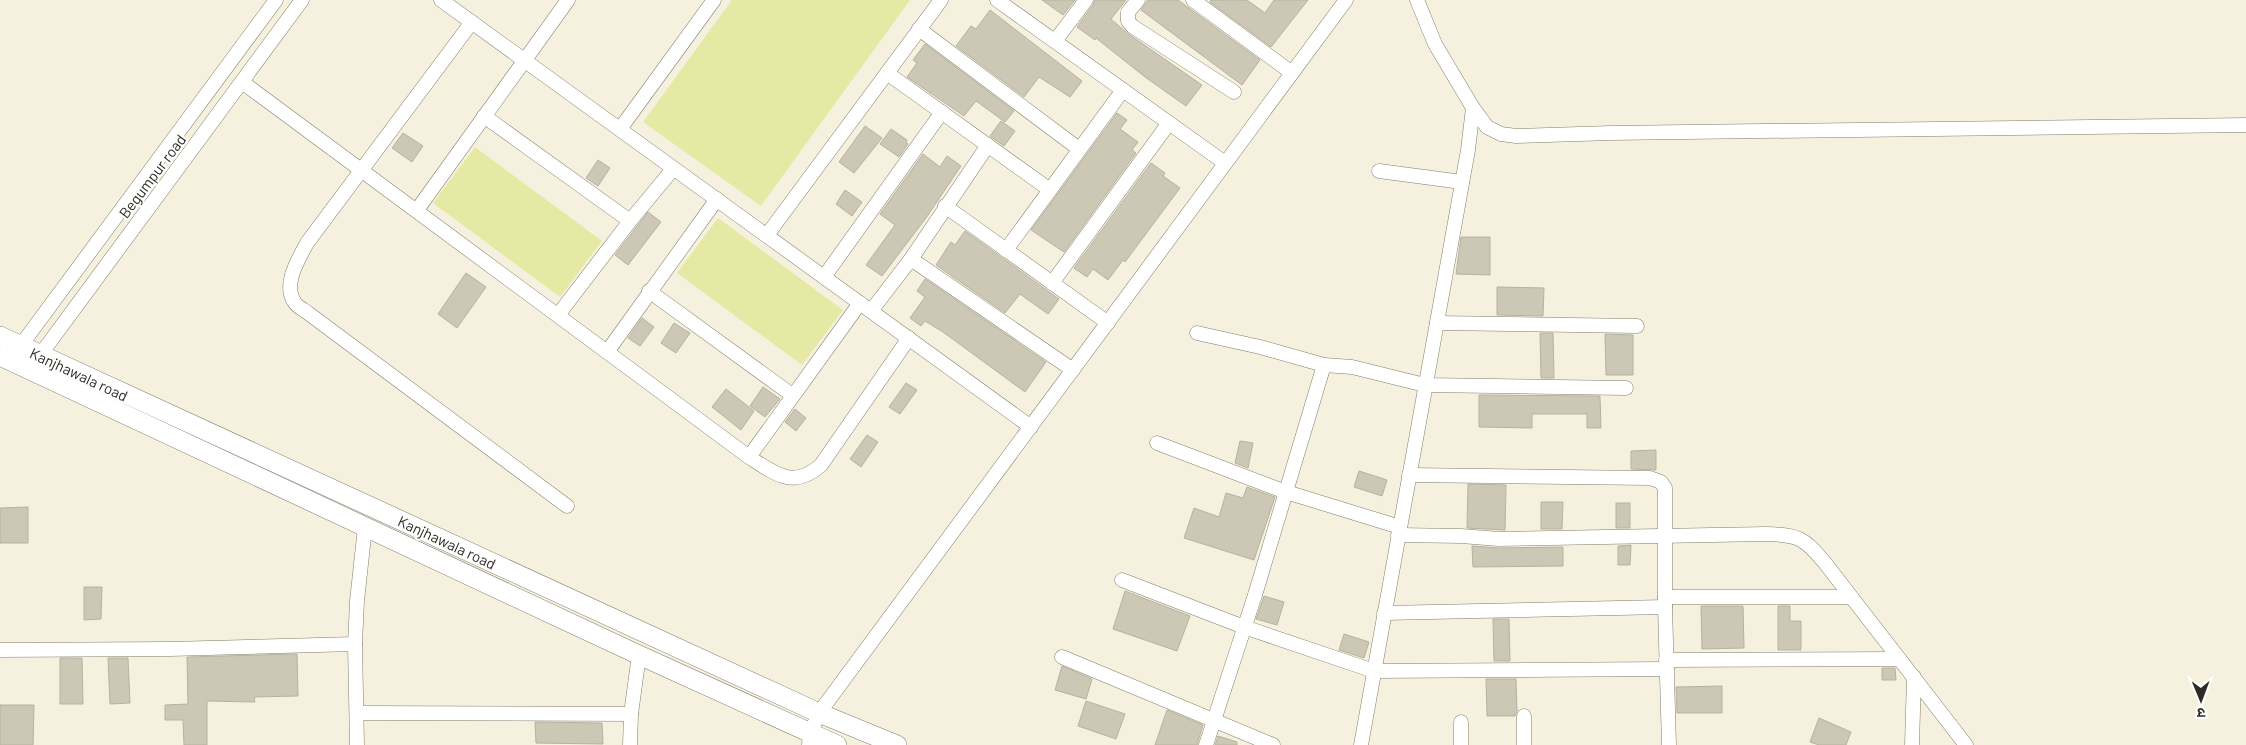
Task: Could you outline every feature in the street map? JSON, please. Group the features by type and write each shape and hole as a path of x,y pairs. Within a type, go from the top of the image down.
{"main road":[{"name":"Kanjhawala road","path":"0,336 10,355 34,363 896,745"},
{"name":"Kanjhawala road","path":"34,363 365,527 640,655 809,740 837,745"}],"street":[{"name":"Begumpur road","path":"10,355 276,0"},
{"name":"Begumpur road","path":"34,363 302,0"},
{"path":"441,0 1031,427"},
{"path":"417,210 568,0"},
{"path":"620,129 714,0"},
{"path":"766,235 941,0"},
{"path":"997,0 1225,163"},
{"path":"1014,12 1022,0"},
{"path":"1055,42 1086,0"},
{"path":"1138,0 1128,16 1128,21 1132,26 1234,92"},
{"path":"809,740 819,712 1346,0"},
{"path":"1417,0 1436,44 1473,108 1487,127 1500,134 1516,136 2246,125"},
{"path":"1197,1 1292,73"},
{"path":"472,22 307,243 294,268 291,289 295,303 567,506"},
{"path":"920,30 1079,149"},
{"path":"887,72 1050,190"},
{"path":"242,82 749,457 778,475 802,477 812,473 821,466 909,338"},
{"path":"1006,250 1123,90"},
{"path":"1361,745 1462,182 1473,108"},
{"path":"824,277 942,112"},
{"path":"484,116 630,221"},
{"path":"1052,283 1169,123"},
{"path":"749,457 792,395 866,307 911,259 988,145"},
{"path":"558,315 630,221 673,169"},
{"path":"1379,171 1462,182"},
{"path":"608,352 717,199"},
{"path":"945,206 1108,323"},
{"path":"911,259 1073,370"},
{"path":"649,292 792,395"},
{"path":"1437,323 1637,326"},
{"path":"1197,333 1260,347 1324,365 1352,367 1425,385 1626,388"},
{"path":"1206,745 1324,365"},
{"path":"1157,443 1286,492 1399,531 1499,539 1766,534 1799,538 1811,546 1966,745"},
{"path":"1409,475 1650,478 1661,482 1665,488 1665,602 1669,745"},
{"path":"357,745 355,644 357,601 365,527"},
{"path":"1122,580 1244,627 1374,671 1899,659"},
{"path":"1384,613 1851,597"},
{"path":"0,650 170,649 355,644"},
{"path":"630,745 630,714 640,655"},
{"path":"1062,657 1273,745"},
{"path":"1912,745 1914,677"},
{"path":"357,713 630,714"},
{"path":"1524,716 1524,745"},
{"path":"1461,722 1461,745"}],"green space":[{"path":"732,0 910,0 761,206 643,122"},
{"path":"475,147 602,241 560,297 433,203"},
{"path":"718,218 843,310 802,365 677,273"}],"building":[{"path":"1042,0 1075,0 1063,15"},
{"path":"1095,0 1126,0 1111,19 1127,33 1202,85 1186,106 1145,77 1096,38 1095,40 1077,27"},
{"path":"1148,0 1178,0 1260,60 1242,85 1141,10"},
{"path":"1211,0 1247,0 1265,13 1274,0 1308,0 1271,47 1210,2"},
{"path":"990,10 1082,81 1070,97 1039,77 1024,97 956,46 971,26 976,29"},
{"path":"925,44 1014,111 1005,122 976,101 964,116 907,77 917,63 913,60"},
{"path":"1117,113 1127,120 1120,129 1138,142 1132,150 1136,153 1064,252 1031,230"},
{"path":"1001,121 1015,131 1004,146 990,136"},
{"path":"865,126 882,138 854,173 839,162"},
{"path":"891,129 907,140 908,144 899,157 880,144"},
{"path":"403,133 423,146 412,162 392,148"},
{"path":"923,154 940,167 947,156 961,166 926,218 882,276 866,265 895,225 880,214"},
{"path":"598,160 610,168 598,186 586,178"},
{"path":"1151,163 1165,173 1163,176 1180,188 1125,262 1123,260 1108,280 1093,269 1087,277 1074,268"},
{"path":"845,190 862,202 852,216 836,204"},
{"path":"648,212 661,222 628,265 615,255"},
{"path":"965,231 1059,299 1048,314 1020,294 1005,313 936,265 951,242 955,245"},
{"path":"1461,237 1490,237 1490,275 1456,274"},
{"path":"466,273 486,287 457,328 438,314"},
{"path":"925,279 1046,362 1025,392 943,332 925,321 921,326 910,318 925,297 917,291"},
{"path":"1497,287 1544,288 1543,316 1497,315"},
{"path":"642,318 654,327 640,346 628,338"},
{"path":"674,323 690,333 676,353 661,343"},
{"path":"1540,333 1553,333 1554,378 1541,378"},
{"path":"1605,334 1633,335 1633,375 1606,375"},
{"path":"906,383 917,390 900,414 889,407"},
{"path":"763,387 780,399 765,417 750,406"},
{"path":"726,389 754,411 741,430 712,407"},
{"path":"1479,395 1600,396 1601,428 1587,428 1587,414 1532,414 1532,428 1479,427"},
{"path":"795,409 806,418 796,431 785,422"},
{"path":"867,435 878,442 861,467 850,459"},
{"path":"1240,441 1253,443 1248,468 1235,463"},
{"path":"1656,450 1656,470 1631,469 1631,451"},
{"path":"1359,471 1387,480 1382,496 1354,487"},
{"path":"1468,484 1506,485 1505,530 1467,528"},
{"path":"1247,487 1275,497 1254,560 1184,538 1194,508 1219,517 1226,493 1243,498"},
{"path":"1541,502 1563,502 1562,529 1541,529"},
{"path":"1616,503 1630,503 1630,528 1616,528"},
{"path":"28,507 28,543 0,543 0,508"},
{"path":"1631,545 1630,565 1618,565 1618,546"},
{"path":"1472,546 1499,548 1563,547 1563,566 1473,567"},
{"path":"84,587 102,587 101,619 84,620"},
{"path":"1125,591 1190,616 1177,651 1113,629"},
{"path":"1264,596 1284,602 1277,625 1256,619"},
{"path":"1701,606 1743,606 1744,648 1702,649"},
{"path":"1778,606 1790,606 1790,621 1801,621 1801,650 1778,650"},
{"path":"1493,619 1509,619 1510,661 1494,661"},
{"path":"1344,634 1369,642 1364,658 1339,650"},
{"path":"297,654 298,696 254,697 255,702 207,701 207,745 184,745 183,720 165,720 165,705 188,704 187,657"},
{"path":"60,658 82,658 83,704 60,704"},
{"path":"108,658 128,658 130,703 110,704"},
{"path":"1062,666 1092,679 1086,699 1055,690"},
{"path":"1882,668 1895,668 1896,680 1882,680"},
{"path":"1486,679 1516,679 1517,711 1515,716 1487,716"},
{"path":"1722,686 1722,713 1677,713 1676,687"},
{"path":"1086,701 1125,714 1116,739 1078,726"},
{"path":"0,705 34,705 33,745 0,745"},
{"path":"1167,710 1203,725 1197,745 1155,745"},
{"path":"1819,718 1851,732 1846,745 1819,745 1810,742"},
{"path":"535,722 602,723 603,744 536,743"},
{"path":"1218,736 1237,742 1237,745 1215,745"}]}
